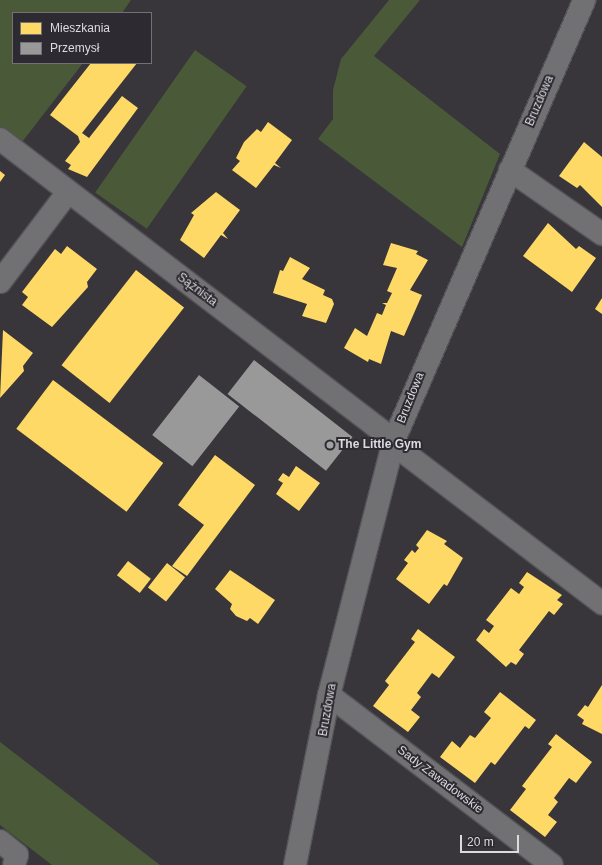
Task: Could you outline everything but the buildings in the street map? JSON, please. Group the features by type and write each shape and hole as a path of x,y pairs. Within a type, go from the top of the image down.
{"street":[{"name":"Bruzdowa","path":"295,865 322,743 329,695 394,442 584,0"},
{"name":"Sążnista","path":"0,138 602,603"},
{"path":"510,170 602,234"},
{"path":"0,282 68,192"},
{"name":"Sady Zawadowskie","path":"329,695 552,865"},
{"path":"0,841 17,855 14,865"}],"green space":[{"path":"0,0 131,0 123,12 12,12 12,64 82,64 19,146 0,131"},
{"path":"389,0 420,0 374,56 500,154 462,247 318,139 333,119 333,90 341,59"},
{"path":"195,50 247,86 147,229 95,193"},
{"path":"0,742 160,865 52,865 0,825"}],"place":[{"name":"The Little Gym","path":"330,445"}]}
